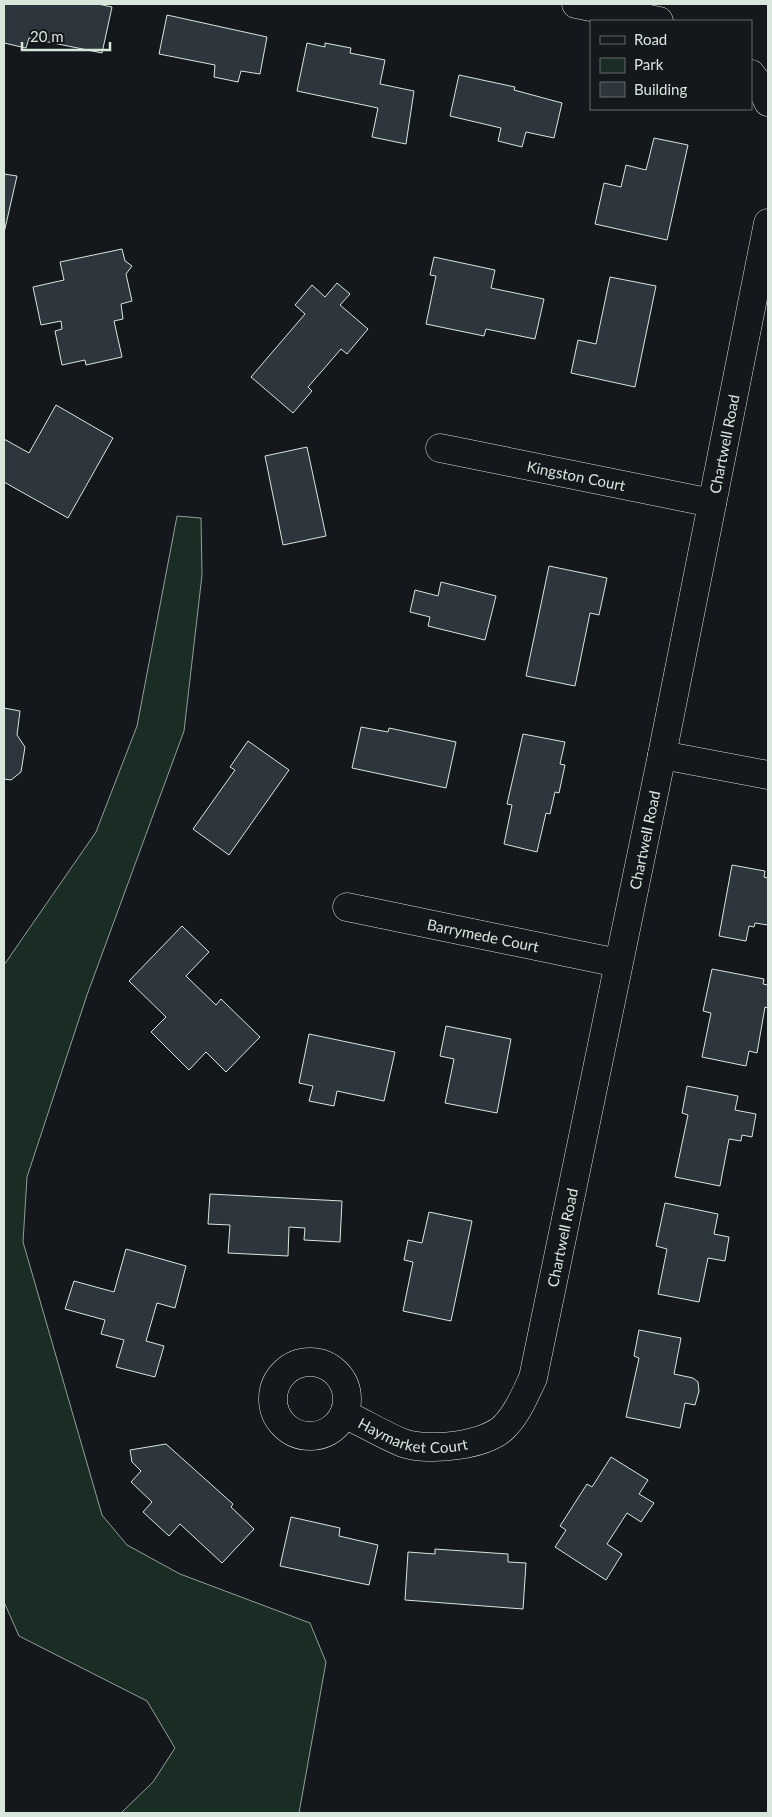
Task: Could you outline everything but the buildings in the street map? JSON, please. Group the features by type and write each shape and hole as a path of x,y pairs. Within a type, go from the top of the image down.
{"street":[{"path":"576,4 654,20"},
{"path":"752,75 761,87 768,102"},
{"name":"Chartwell Road","path":"483,1438 505,1427 522,1402 533,1378 662,755 768,223"},
{"name":"Kingston Court","path":"440,448 712,503"},
{"path":"662,755 768,775"},
{"name":"Barrymede Court","path":"347,907 618,963"},
{"name":"Haymarket Court","path":"344,1414 405,1444 431,1448 457,1446 483,1438"}],"green space":[{"path":"177,516 201,518 202,575 184,731 87,995 27,1177 23,1242 102,1515 127,1545 180,1574 310,1623 326,1662 299,1813 121,1813 153,1782 175,1748 147,1701 19,1636 4,1602 4,965 96,832 137,726"}]}
